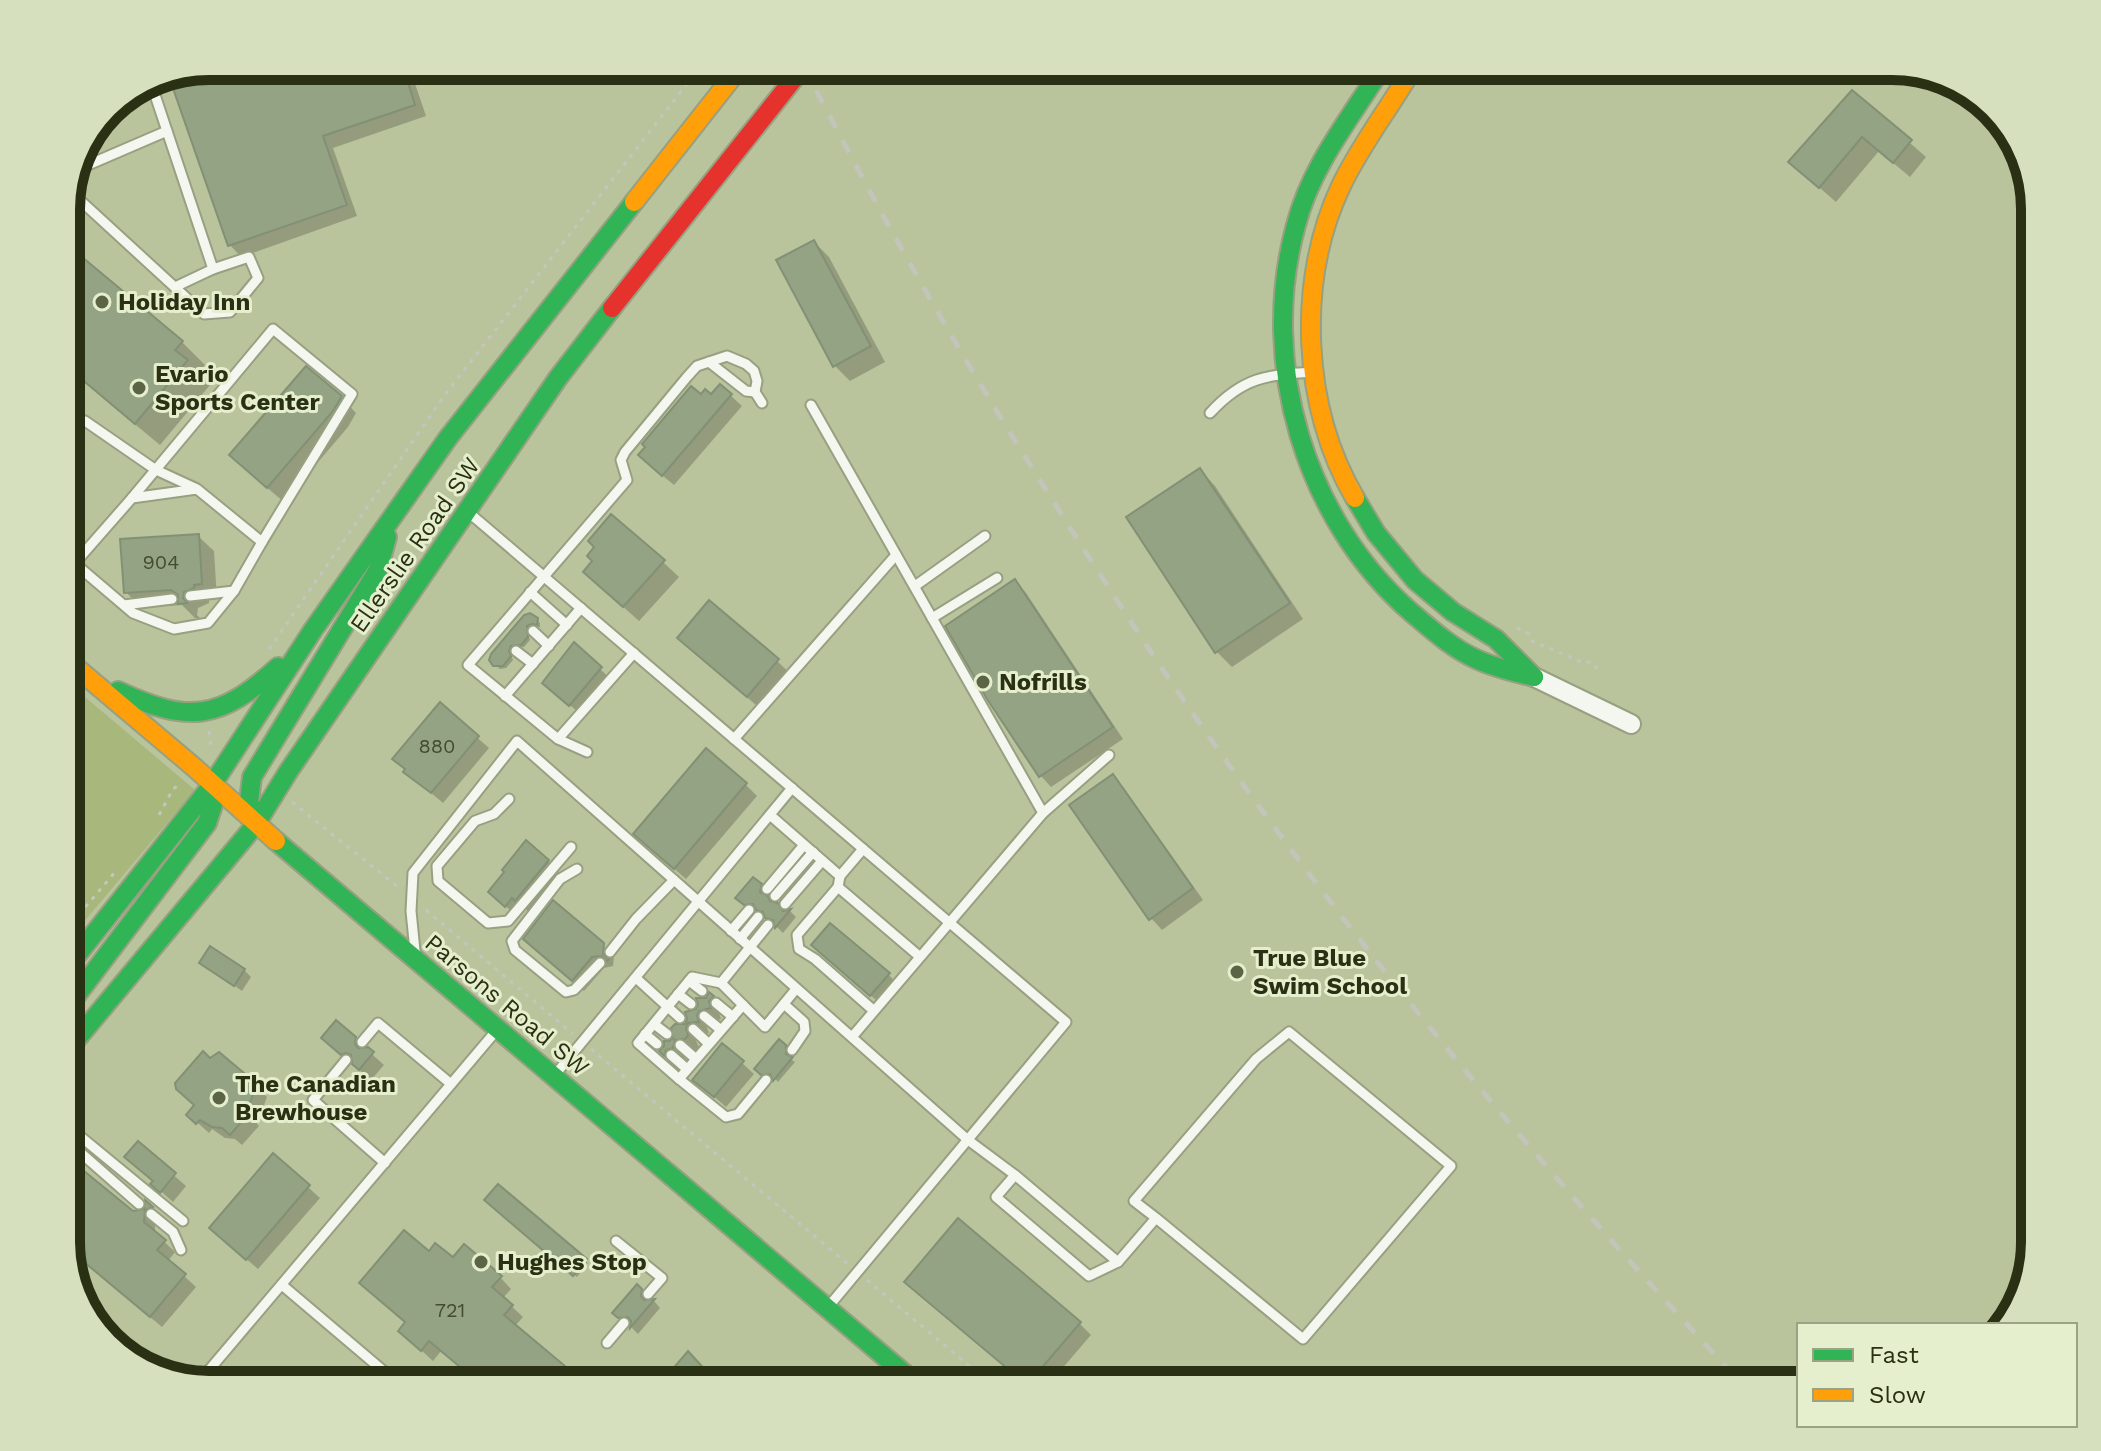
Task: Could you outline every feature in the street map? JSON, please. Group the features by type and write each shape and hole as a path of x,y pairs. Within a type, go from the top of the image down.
{"main road":[{"name":"Ellerslie Road SW","path":"80,951 212,785 313,630 448,438 730,80"},
{"name":"Ellerslie Road SW","path":"80,1035 256,824 288,772 558,378 793,80"},
{"path":"1374,80 1332,144 1302,204 1286,281 1285,374 1299,443 1330,513 1363,564 1403,607 1451,644 1488,665 1534,677"},
{"path":"1405,80 1353,162 1327,224 1319,253 1310,315 1313,372 1325,427 1344,481 1388,550 1422,588 1499,641 1534,677"},
{"path":"256,824 249,801 252,777 378,570 391,519"},
{"path":"80,668 142,703 164,711 185,714 207,712 246,695 265,680 313,630"},
{"name":"Parsons Road SW","path":"80,671 901,1371"},
{"path":"80,991 207,823 213,805 212,785"}],"street":[{"path":"1534,677 1631,724"}],"lane":[{"path":"154,93 213,269"},
{"path":"88,165 167,131"},
{"path":"80,200 204,314 230,312 258,278 249,257 213,269 175,287"},
{"path":"80,550 132,498 273,329 352,394 234,591 208,623 174,629 133,613 80,568"},
{"path":"587,752 558,739 468,665 499,636 530,592 627,480 621,460 625,452 697,366 727,356 746,364 754,371 757,381 755,392 762,403"},
{"path":"709,362 746,391 755,392"},
{"path":"1210,413 1238,386 1285,374 1313,372"},
{"path":"811,405 1043,813"},
{"path":"80,419 156,470 197,489 262,542"},
{"path":"132,498 197,489"},
{"path":"467,511 1066,1022 827,1308"},
{"path":"915,586 985,536"},
{"path":"734,739 896,555"},
{"path":"932,618 997,578"},
{"path":"190,596 234,591"},
{"path":"530,592 567,625"},
{"path":"124,605 172,599"},
{"path":"505,696 581,608"},
{"path":"533,631 549,646"},
{"path":"516,651 533,664"},
{"path":"558,739 634,653"},
{"path":"416,958 411,911 413,873 517,741 968,1140 1015,1175 1118,1262"},
{"path":"852,1037 1043,813 1109,755"},
{"path":"554,1076 792,788"},
{"path":"509,799 494,814 475,821 437,866 438,881 488,923 508,921 571,847"},
{"path":"770,815 840,876"},
{"path":"771,892 808,848"},
{"path":"863,849 840,876 838,887 797,935 796,943 799,949 815,959 873,1010"},
{"path":"785,904 822,861"},
{"path":"577,869 560,879 512,941 515,950 566,992 574,990 600,963"},
{"path":"610,952 636,919 674,880"},
{"path":"838,887 919,956"},
{"path":"736,935 754,913"},
{"path":"721,983 768,925"},
{"path":"766,1080 738,1114 726,1117 638,1043 692,977 721,983 765,1027 796,989"},
{"path":"636,978 680,1018"},
{"path":"689,981 702,991"},
{"path":"678,994 691,1004"},
{"path":"716,1003 733,1017"},
{"path":"784,1004 804,1022 805,1031 792,1050"},
{"path":"679,1079 743,1005"},
{"path":"704,1016 721,1030"},
{"path":"362,1042 378,1023 451,1084"},
{"path":"654,1024 667,1034"},
{"path":"208,1371 498,1028"},
{"path":"693,1029 709,1044"},
{"path":"1289,1032 1451,1166 1303,1339 1156,1218 1134,1201 1256,1059 1289,1032"},
{"path":"645,1034 657,1044"},
{"path":"680,1045 696,1059"},
{"path":"671,1055 687,1069"},
{"path":"346,1060 313,1100 385,1163"},
{"path":"81,1137 183,1221"},
{"path":"80,1152 139,1204"},
{"path":"1015,1175 996,1197 1089,1276 1118,1262 1156,1218"},
{"path":"151,1214 173,1232 181,1250"},
{"path":"616,1241 662,1278 648,1294"},
{"path":"282,1285 383,1371"},
{"path":"607,1343 624,1323"}],"path":[{"path":"263,656 444,396 691,80"},
{"path":"1517,628 1529,634 1532,641 1584,663 1590,662 1598,669"},
{"path":"209,730 212,752"},
{"path":"157,819 173,789 179,785"},
{"path":"297,805 403,891"},
{"path":"80,913 123,862"},
{"path":"424,909 570,1031"},
{"path":"600,1056 839,1257"},
{"path":"878,1289 975,1371"}],"green space":[{"path":"80,693 195,790 80,926"}],"building":[{"path":"209,80 407,80 415,105 323,136 347,205 228,246 172,86"},
{"path":"1852,90 1912,140 1893,163 1862,137 1819,188 1788,162"},
{"path":"814,240 871,346 833,367 776,260"},
{"name":"Holiday Inn","path":"80,255 183,341 175,350 188,360 135,424 80,378"},
{"path":"306,366 342,396 333,411 267,488 229,455"},
{"path":"720,384 732,394 662,476 638,455 645,447 642,444 691,386 701,394 705,389 711,394"},
{"path":"1200,468 1290,603 1215,653 1126,517"},
{"path":"611,514 665,560 623,607 583,572 592,561 587,556 594,547 588,541"},
{"path":"199,534 202,584 184,592 183,598 187,603 178,604 178,595 171,590 124,593 120,539"},
{"path":"1015,579 1113,727 1039,777 987,699 945,626"},
{"path":"709,600 779,659 747,697 677,638"},
{"path":"530,613 538,618 537,625 527,626 528,637 521,645 511,646 511,656 503,666 493,666 489,660 491,654 524,615"},
{"path":"574,642 602,667 569,706 542,683"},
{"path":"440,702 479,736 431,793 403,772 405,769 392,759"},
{"path":"706,748 747,783 674,869 633,834"},
{"path":"1113,774 1193,888 1149,920 1069,805"},
{"path":"526,840 549,860 515,901 512,898 505,907 488,892"},
{"path":"753,877 762,884 760,892 770,901 778,903 783,911 791,909 775,928 773,920 765,918 753,904 744,905 735,898"},
{"path":"553,900 604,943 603,954 609,959 592,957 572,981 523,939"},
{"path":"830,923 890,973 870,996 811,945"},
{"path":"210,946 245,969 234,986 199,963"},
{"path":"709,992 714,996 709,1001 711,1008 699,1011 699,1022 688,1023 688,1035 685,1039 675,1040 673,1048 666,1050 664,1056 659,1051 664,1041 673,1038 671,1028 675,1024 685,1024 685,1012 696,1009 696,998 706,998"},
{"path":"336,1020 356,1037 358,1048 368,1047 374,1052 359,1070 352,1064 351,1055 341,1055 321,1038"},
{"path":"779,1039 786,1045 786,1054 793,1057 773,1081 770,1074 761,1075 754,1069"},
{"path":"722,1043 744,1061 714,1097 692,1080"},
{"name":"The Canadian Brewhouse","path":"203,1051 210,1058 219,1052 257,1084 247,1111 249,1113 230,1135 222,1128 212,1127 200,1120 196,1124 186,1115 194,1105 176,1089 175,1083"},
{"path":"138,1141 176,1173 160,1193 150,1184 153,1181 124,1157"},
{"path":"273,1153 310,1185 246,1260 209,1228"},
{"path":"84,1171 133,1211 144,1209 145,1200 153,1207 145,1210 144,1222 166,1240 157,1250 186,1274 150,1317 81,1260 80,1176"},
{"path":"498,1184 587,1259 573,1276 484,1200"},
{"path":"958,1218 1081,1322 1039,1371 1010,1371 904,1282"},
{"path":"404,1230 429,1251 435,1243 453,1257 464,1244 502,1276 492,1287 513,1305 504,1315 565,1366 561,1371 456,1371 460,1367 429,1341 421,1351 398,1331 405,1322 359,1283"},
{"path":"637,1284 642,1289 644,1300 655,1299 630,1328 628,1317 618,1318 612,1313"},
{"path":"688,1351 706,1371 671,1371"}],"railway":[{"path":"811,80 898,242 993,404 1106,584 1203,728 1274,827 1423,1019 1580,1205 1730,1371"}],"traffic: fast":[{"path":"1374,80 1311,182 1296,225 1286,277 1283,331 1288,384 1300,436 1318,486 1343,533 1375,575 1412,613 1459,650 1490,665 1534,677"},
{"path":"80,951 212,785 313,630 448,438 634,202"},
{"path":"80,1035 256,824 288,772 558,378 612,308"},
{"path":"1355,498 1376,533 1415,580 1453,612 1496,639 1534,677"},
{"path":"256,824 249,801 252,777 378,570 387,537"},
{"path":"118,691 165,709 203,711 239,698 278,667"},
{"path":"80,991 207,823 213,805 212,785"},
{"path":"276,841 901,1371"}],"traffic: slow":[{"path":"634,202 730,80"},
{"path":"1355,498 1337,463 1315,385 1311,344 1312,303 1317,262 1341,186 1405,80"},
{"path":"80,671 276,841"}],"traffic: jam":[{"path":"612,308 793,80"}],"place":[{"name":"Holiday Inn","path":"102,302"},
{"name":"Evario Sports Center","path":"139,388"},
{"name":"Nofrills","path":"983,682"},
{"name":"True Blue Swim School","path":"1237,972"},
{"name":"The Canadian Brewhouse","path":"219,1098"},
{"name":"Hughes Stop","path":"481,1262"}]}
